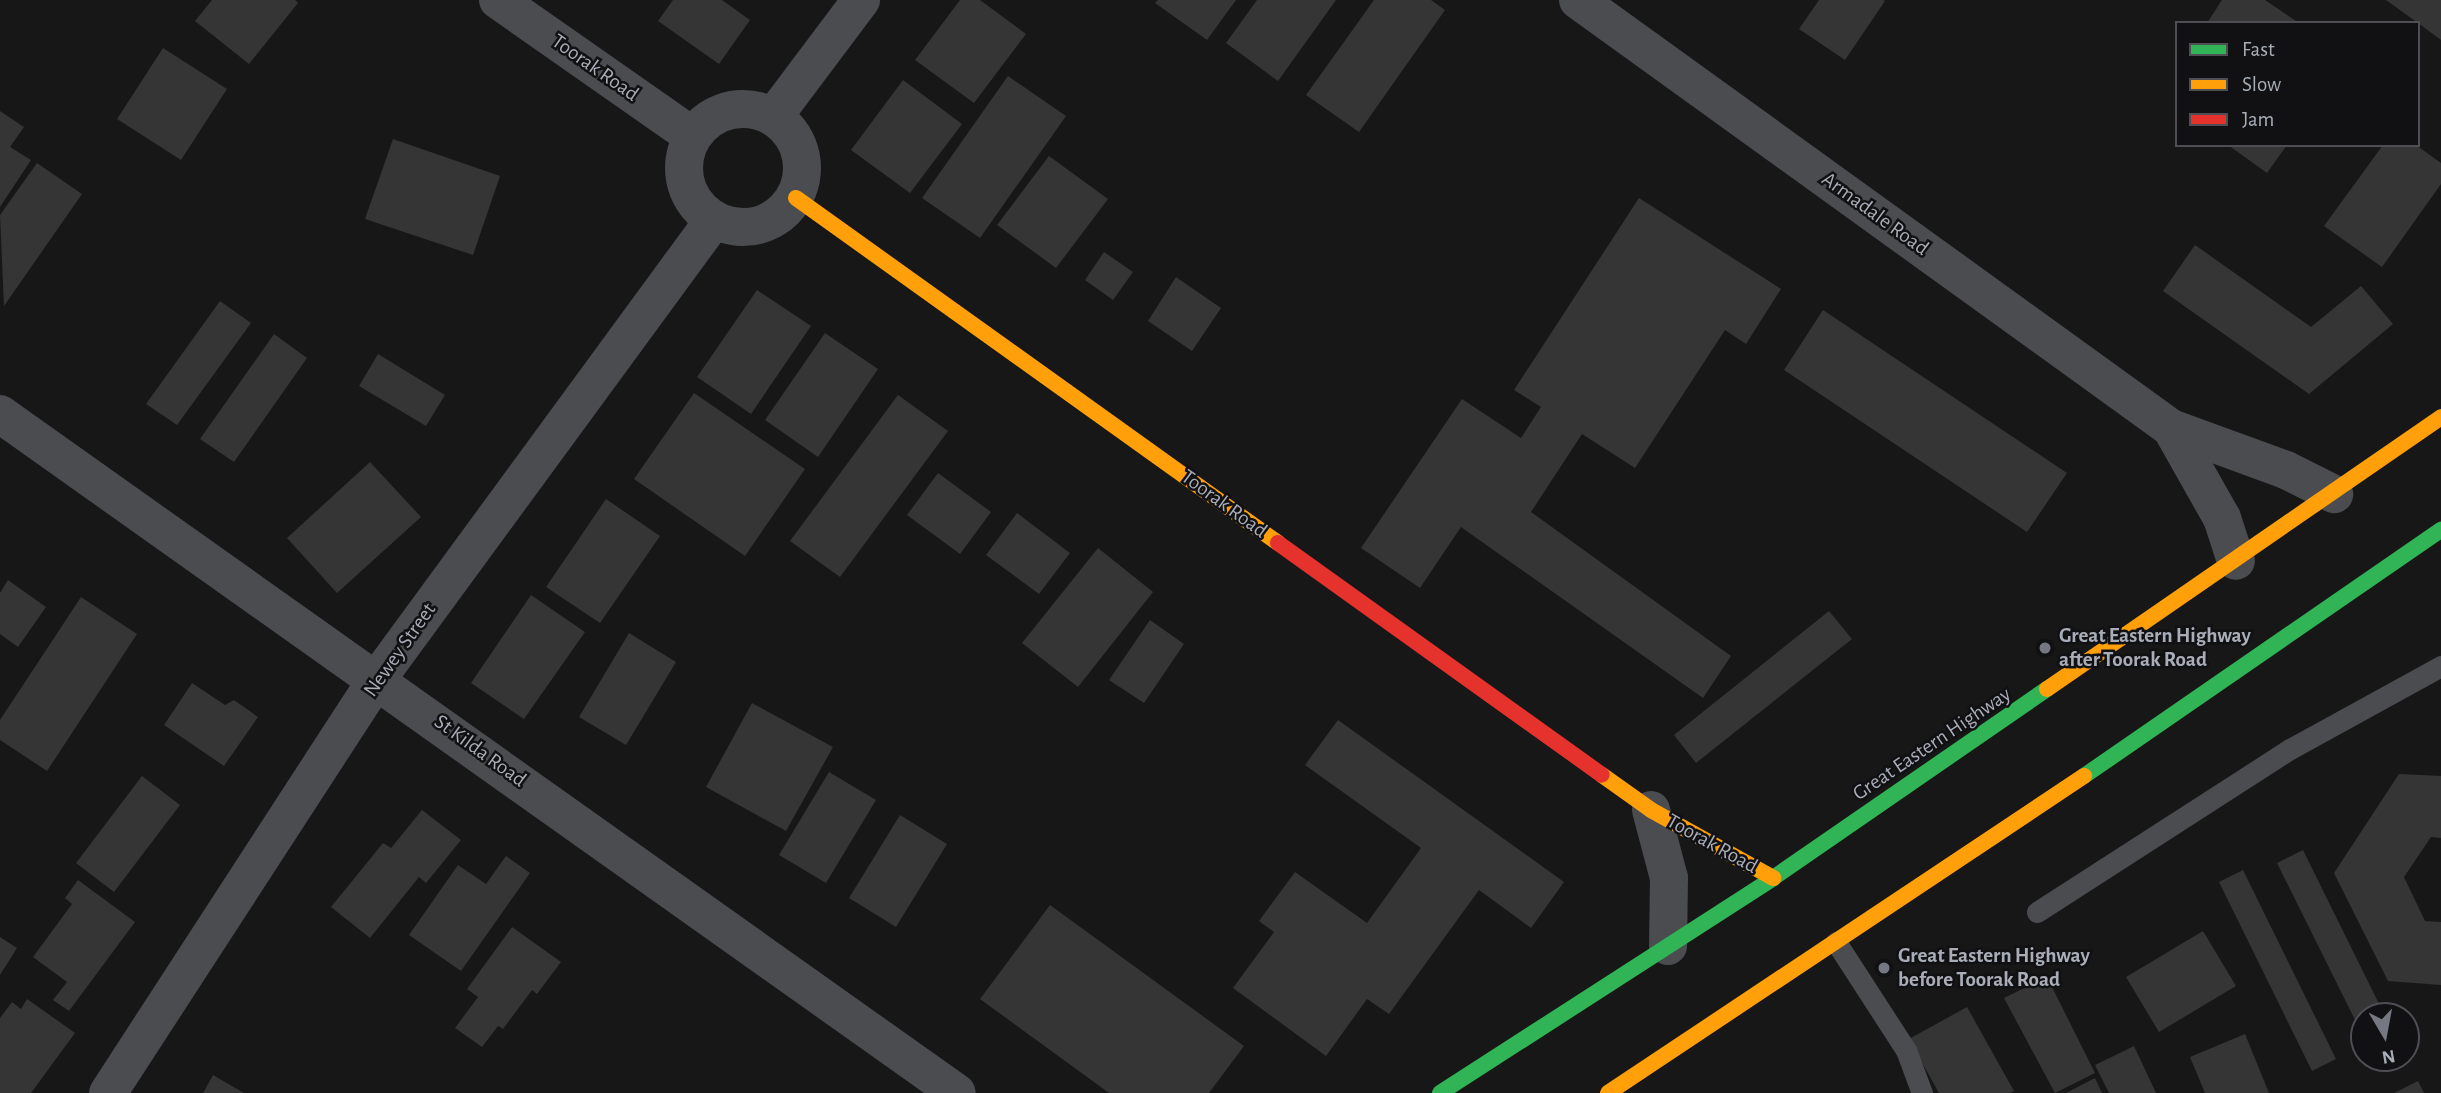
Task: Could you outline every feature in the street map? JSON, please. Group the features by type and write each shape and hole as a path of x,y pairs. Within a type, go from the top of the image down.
{"main road":[{"name":"Toorak Road","path":"796,198 1651,810 1773,878"},
{"name":"Great Eastern Highway","path":"1440,1093 1773,878 2334,494 2441,417"},
{"path":"1608,1093 1638,1083 1836,942 2206,695 2441,530"}],"street":[{"name":"Toorak Road","path":"498,0 692,136"},
{"path":"774,116 861,0"},
{"name":"Armadale Road","path":"1578,0 2171,428 2286,470 2334,494"},
{"path":"742,107 774,116 793,134 804,165 796,198 781,216 748,229 713,221 693,202 683,169 692,136 708,119 742,107"},
{"name":"Newey Street","path":"108,1093 378,678 713,221"},
{"name":"St Kilda Road","path":"0,414 378,678 957,1093"},
{"name":"Armadale Road","path":"2171,428 2221,518 2236,561"},
{"name":"Toorak Road","path":"1651,810 1669,878 1668,946"}],"lane":[{"path":"2038,912 2290,749 2441,666"},
{"path":"1836,942 1906,1049 1922,1093"}],"building":[{"path":"212,0 295,0 298,3 249,64 195,21"},
{"path":"673,0 722,0 750,20 719,64 658,21"},
{"path":"960,0 980,0 1026,34 974,103 915,60"},
{"path":"1158,0 1236,0 1207,40 1155,3"},
{"path":"1257,0 1336,0 1278,81 1226,43"},
{"path":"1374,0 1431,0 1445,10 1359,132 1306,95"},
{"path":"1819,0 1885,1 1845,60 1799,29"},
{"path":"2222,0 2265,0 2296,21 2208,21"},
{"path":"2386,0 2441,0 2441,40 2420,24 2420,21 2415,21"},
{"path":"163,48 227,89 181,160 117,119"},
{"path":"1008,76 1066,116 980,238 922,198"},
{"path":"903,80 962,124 910,193 851,150"},
{"path":"0,111 24,127 10,147 31,160 0,207"},
{"path":"393,139 500,176 473,255 365,219"},
{"path":"2231,147 2286,147 2267,173"},
{"path":"2382,147 2419,147 2441,163 2441,184 2382,267 2324,226"},
{"path":"1049,156 1108,199 1056,268 997,225"},
{"path":"37,163 82,194 4,306 0,215"},
{"path":"1639,198 1781,289 1746,344 1725,330 1635,468 1582,434 1531,512 1731,656 1703,698 1461,527 1420,588 1361,548 1462,399 1521,438 1541,407 1514,390"},
{"path":"2195,245 2311,327 2361,286 2393,324 2309,394 2163,291"},
{"path":"1104,252 1133,272 1113,300 1085,280"},
{"path":"1176,277 1221,308 1192,351 1148,321"},
{"path":"757,290 811,326 751,414 697,377"},
{"path":"220,301 251,323 177,425 146,404"},
{"path":"1823,310 2067,473 2027,532 1784,370"},
{"path":"825,333 878,369 818,457 765,420"},
{"path":"274,334 307,358 234,462 200,439"},
{"path":"378,354 445,395 426,426 359,386"},
{"path":"694,393 805,469 745,556 634,479"},
{"path":"898,395 948,431 840,577 790,541"},
{"path":"370,462 421,517 337,593 287,538"},
{"path":"938,473 991,512 960,554 907,515"},
{"path":"606,499 660,536 600,623 546,587"},
{"path":"1017,513 1070,553 1039,594 986,555"},
{"path":"1098,548 1153,592 1078,687 1022,643"},
{"path":"8,580 46,607 18,647 0,634 0,593"},
{"path":"531,595 585,632 524,719 471,683"},
{"path":"81,597 137,634 47,771 0,740 0,720"},
{"path":"1829,611 1852,639 1696,763 1674,735"},
{"path":"1150,620 1184,644 1144,703 1109,680"},
{"path":"629,633 676,662 626,745 579,717"},
{"path":"192,683 225,705 234,700 258,717 224,766 164,725"},
{"path":"752,703 833,747 786,831 706,787"},
{"path":"1338,720 1564,882 1531,928 1479,890 1389,1014 1367,999 1326,1056 1233,988 1274,932 1259,921 1295,872 1367,923 1421,848 1305,765"},
{"path":"829,772 876,800 826,883 779,855"},
{"path":"2399,774 2441,776 2441,838 2431,837 2404,877 2425,921 2441,922 2441,985 2388,981 2334,873"},
{"path":"142,776 180,805 114,892 76,863"},
{"path":"422,810 461,840 426,883 419,877 370,938 331,907 383,843 391,848"},
{"path":"900,815 947,844 896,927 849,898"},
{"path":"2303,850 2378,1002 2350,1002 2350,1010 2277,863"},
{"path":"506,856 530,873 461,971 409,935 458,865 486,884"},
{"path":"2243,870 2336,1059 2312,1071 2219,882"},
{"path":"78,880 135,922 69,1011 53,1000 67,982 33,957 72,904 65,898"},
{"path":"1050,905 1244,1046 1209,1093 1109,1093 980,999"},
{"path":"512,927 561,962 537,994 532,990 503,1029 498,1026 482,1047 455,1028 478,997 467,989"},
{"path":"2203,931 2236,986 2159,1032 2126,977"},
{"path":"0,937 17,948 0,975"},
{"path":"2047,977 2095,1073 2055,1093 2004,998"},
{"path":"27,999 75,1033 31,1093 0,1093 0,1018 12,1002 21,1009"},
{"path":"1967,1007 2014,1091 1939,1093 1909,1039"},
{"path":"2245,1034 2269,1093 2205,1093 2190,1057"},
{"path":"2134,1046 2156,1093 2109,1093 2095,1065"},
{"path":"213,1075 244,1093 203,1093"},
{"path":"2095,1078 2102,1093 2066,1093"},
{"path":"2418,1081 2424,1093 2394,1093"}],"traffic: fast":[{"path":"2084,776 2441,530"},
{"path":"1440,1093 1773,878 2047,689"}],"traffic: slow":[{"path":"796,198 1278,543"},
{"path":"2047,689 2441,417"},
{"path":"1602,775 1651,810 1773,878"},
{"path":"1608,1093 2084,776"}],"traffic: jam":[{"path":"1278,543 1602,775"}],"place":[{"name":"Great Eastern Highway after Toorak Road","path":"2045,648"},
{"name":"Great Eastern Highway before Toorak Road","path":"1884,968"}]}
